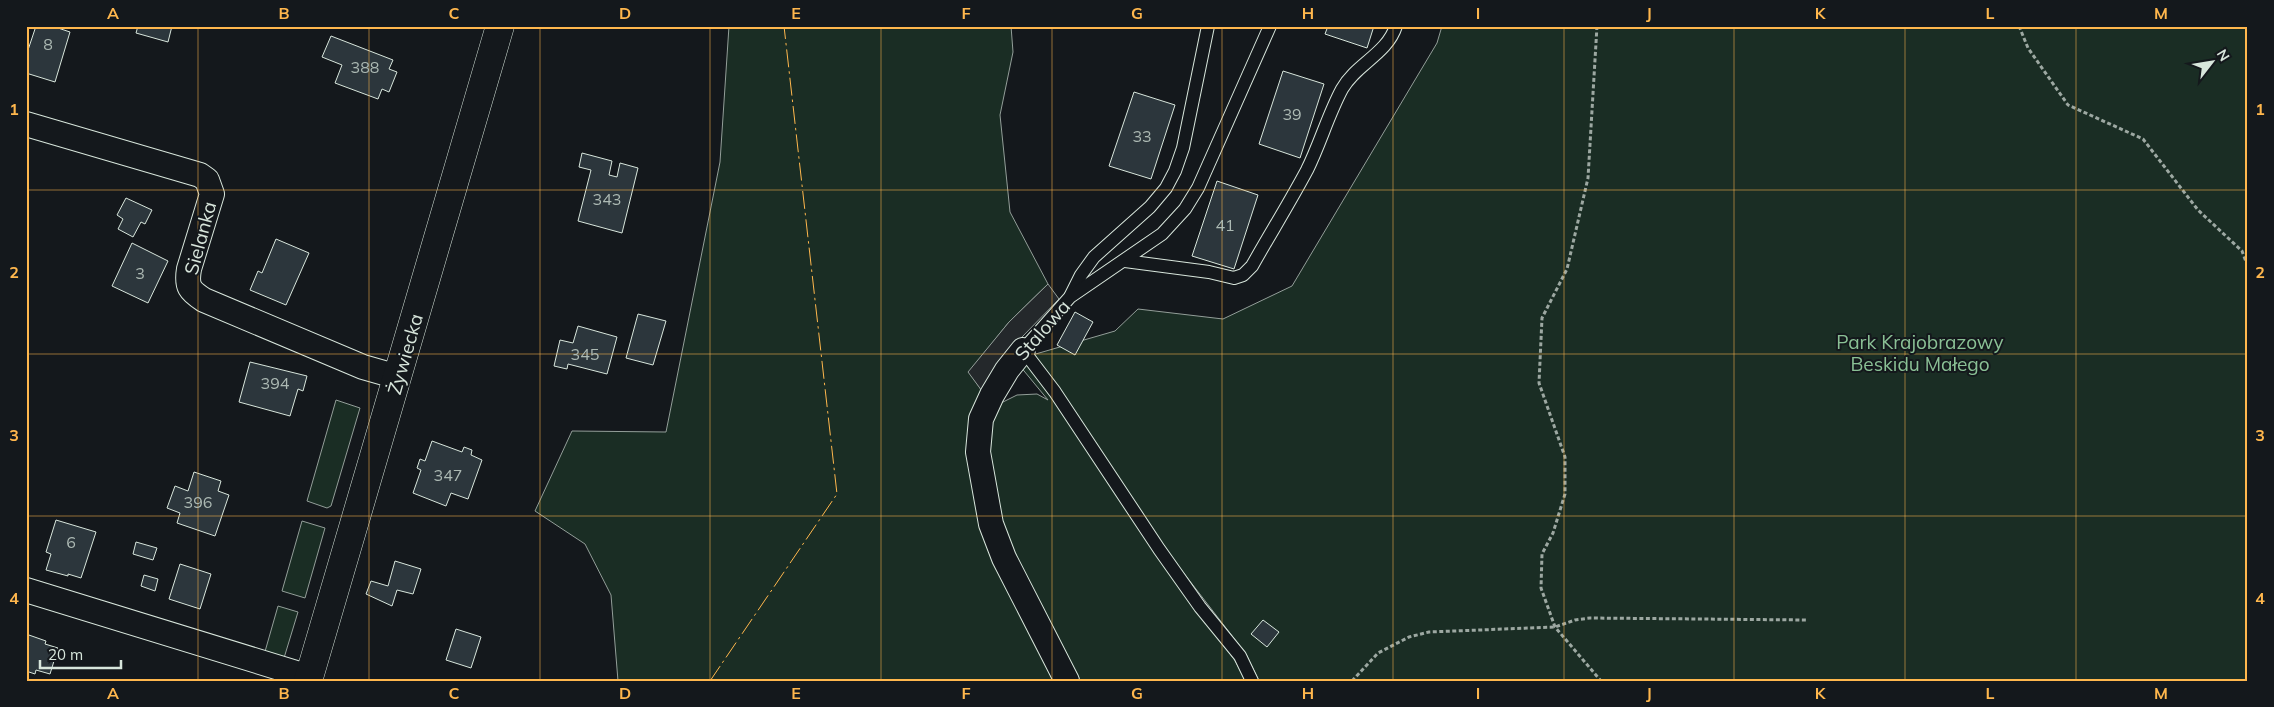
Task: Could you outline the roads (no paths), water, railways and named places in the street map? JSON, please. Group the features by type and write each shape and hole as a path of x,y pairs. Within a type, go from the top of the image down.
{"main road":[{"name":"Żywiecka","path":"309,679 500,26"}],"street":[{"name":"Sielanka","path":"26,124 200,175 207,180 212,194 188,275 187,282 192,292 204,300 363,366 398,376"},
{"name":"Stalowa","path":"1023,350 992,394 981,419 978,452 991,524 1004,558 1067,681"},
{"path":"26,590 309,679"}],"lane":[{"path":"1070,297 1081,275 1094,257 1150,207 1166,188 1175,171 1183,148 1208,26"},
{"name":"Stalowa","path":"1023,350 1070,297 1162,234 1185,209 1198,188 1270,26"},
{"path":"1125,261 1208,272 1234,278 1243,275 1252,266 1307,168 1342,89 1352,75 1382,49 1393,35 1396,26"},
{"path":"1023,350 1055,392 1159,549 1200,607 1240,656 1252,681"}],"park label":[{"name":"Park Krajobrazowy Beskidu Małego","path":"1920,353"}]}
